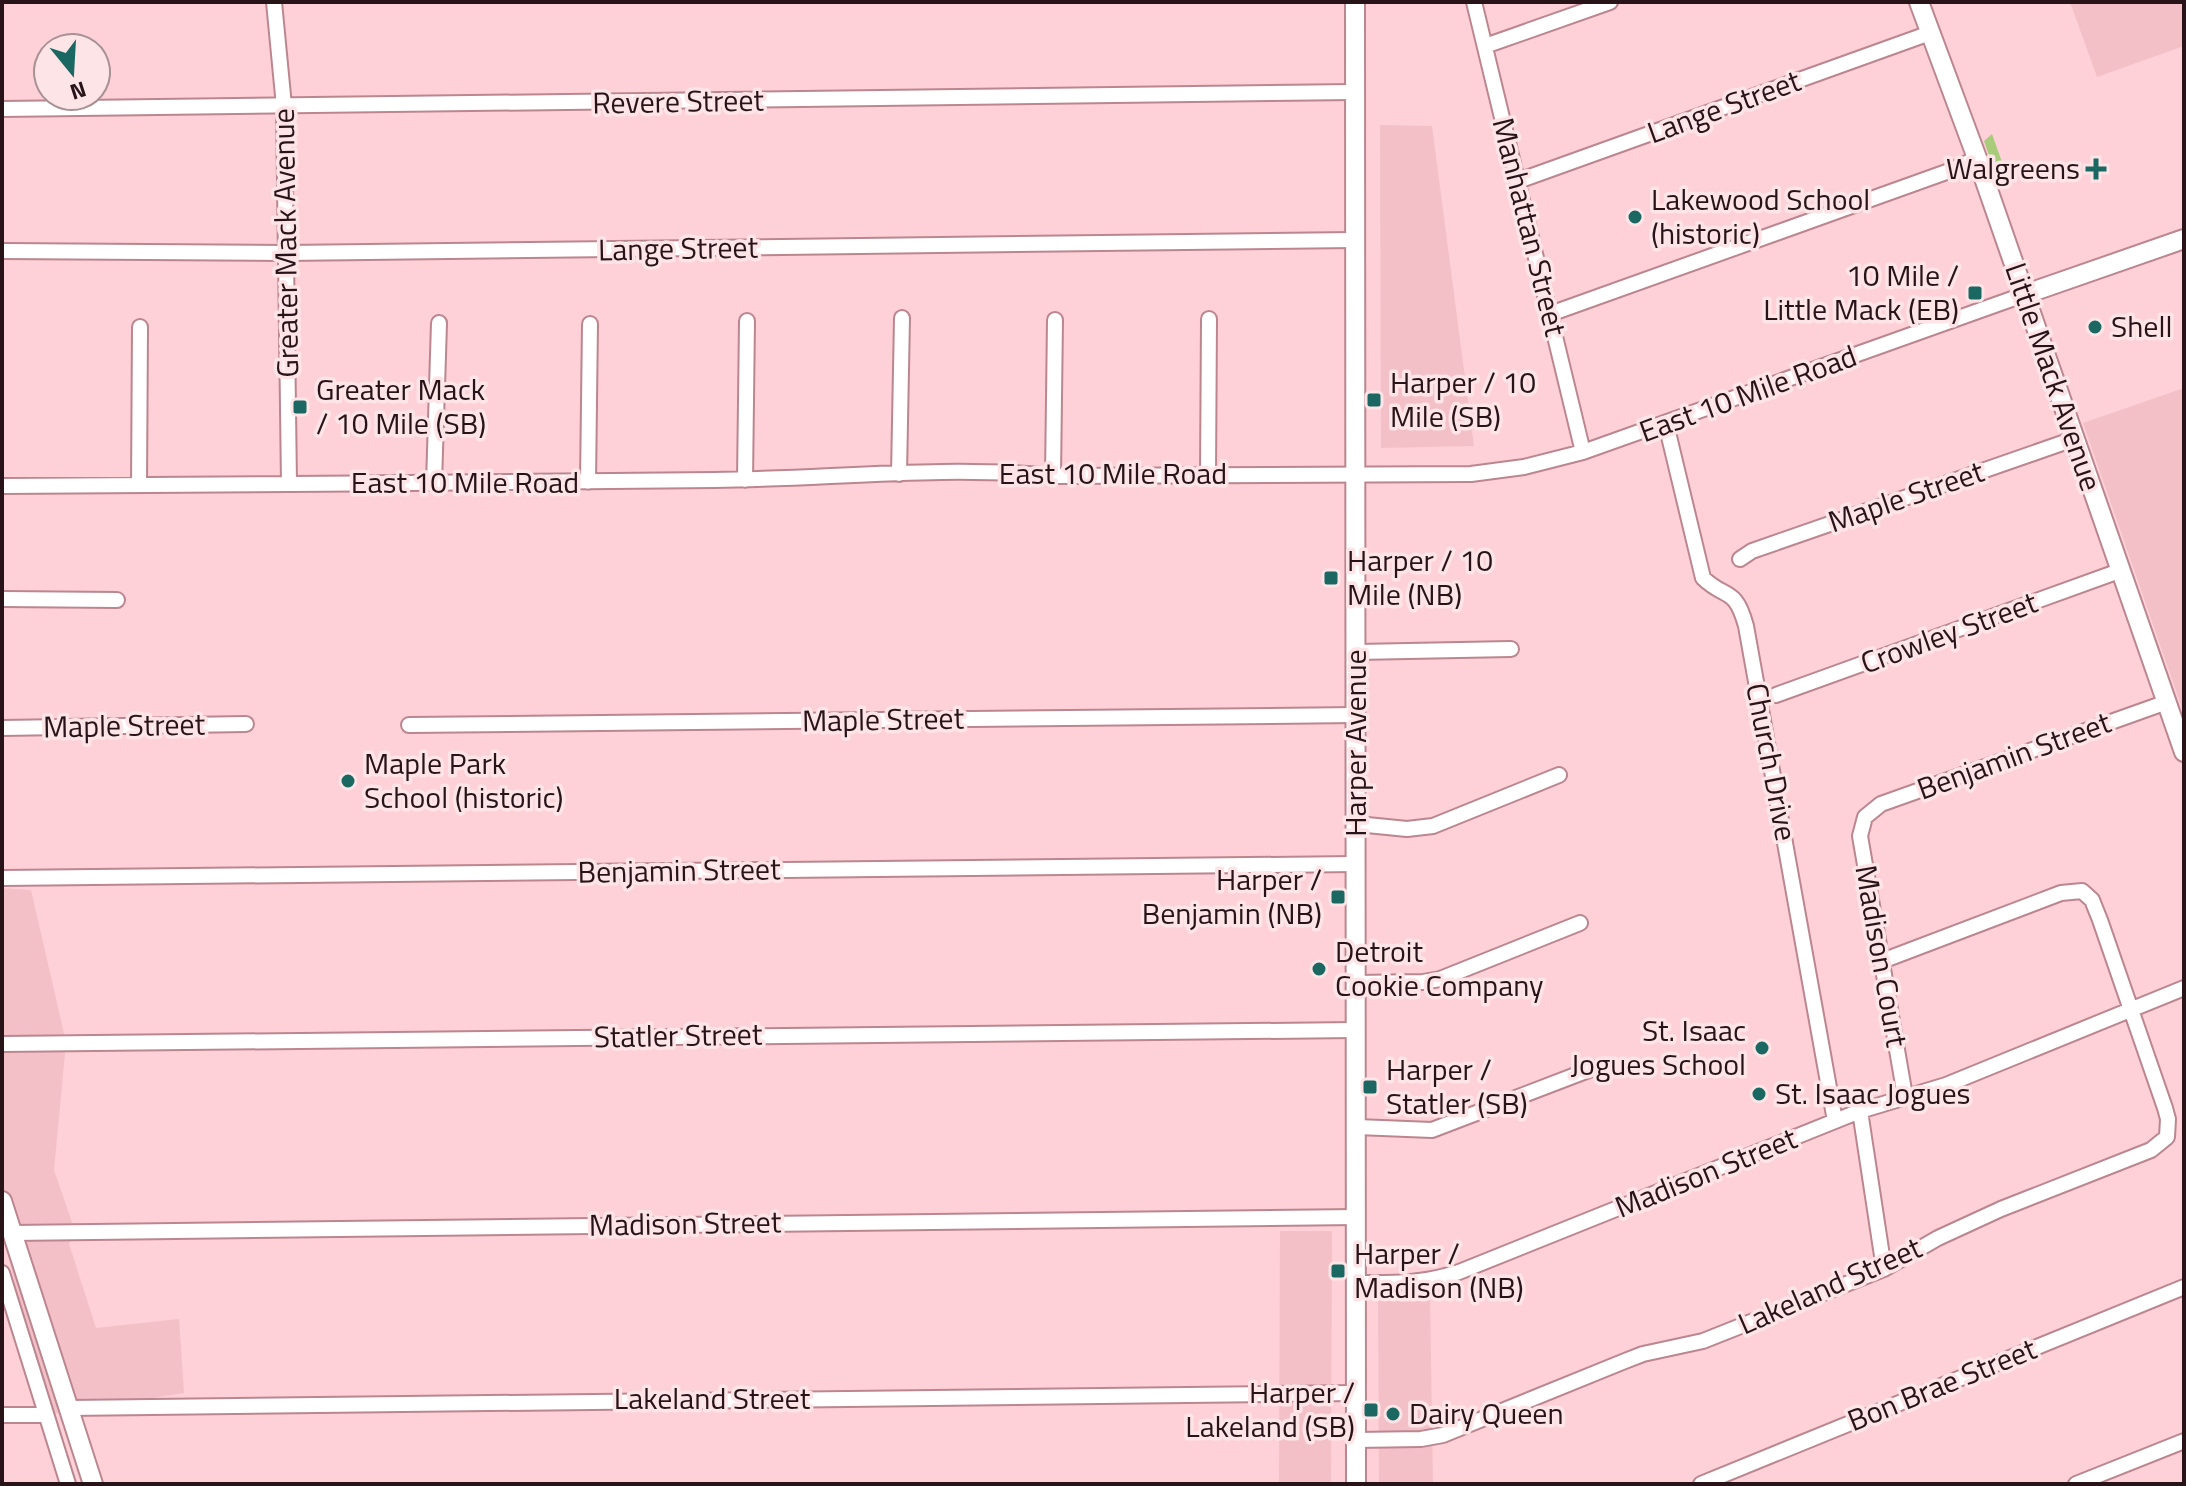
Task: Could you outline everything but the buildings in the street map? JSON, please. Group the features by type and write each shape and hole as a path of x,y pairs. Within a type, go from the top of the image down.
{"main road":[{"name":"Harper Avenue","path":"1355,2 1356,1484"},
{"name":"Little Mack Avenue","path":"1919,2 1977,158 2184,752"},
{"name":"East 10 Mile Road","path":"2023,295 2184,239"},
{"path":"2,1201 93,1484"}],"street":[{"name":"Greater Mack Avenue","path":"274,2 283,72 289,484"},
{"name":"Manhattan Street","path":"1474,2 1583,452"},
{"path":"1485,46 1610,2"},
{"name":"Lange Street","path":"1518,181 1930,33"},
{"name":"Revere Street","path":"2,109 1353,92"},
{"path":"1550,314 1952,170 1977,158"},
{"name":"Lange Street","path":"2,251 286,253 1354,240"},
{"name":"East 10 Mile Road","path":"2,486 745,480 899,474 1471,474 1524,467 1583,452 2023,295"},
{"path":"899,474 902,318"},
{"path":"1208,476 1209,319"},
{"path":"1053,476 1055,320"},
{"path":"745,480 747,321"},
{"path":"434,483 439,323"},
{"path":"588,482 590,324"},
{"path":"139,485 140,327"},
{"name":"Church Drive","path":"1666,424 1703,578 1733,597 1742,611 1746,626 1835,1121"},
{"name":"Maple Street","path":"1740,559 1752,551 2074,439"},
{"name":"Crowley Street","path":"1776,695 2122,570"},
{"path":"2,599 117,600"},
{"path":"1357,652 1511,649"},
{"name":"Benjamin Street","path":"1865,817 1881,804 2167,702"},
{"name":"Maple Street","path":"409,725 1357,715"},
{"name":"Maple Street","path":"2,728 246,724"},
{"path":"1357,824 1407,829 1433,826 1559,775"},
{"name":"Madison Court","path":"1865,817 1860,836 1905,1096"},
{"name":"Benjamin Street","path":"2,878 1356,864"},
{"path":"1882,961 2061,893 2082,891 2092,900 2132,1009"},
{"path":"1356,983 1440,979 1580,923"},
{"name":"Madison Street","path":"1358,1283 1411,1284 1459,1272 1860,1111 1946,1085 2184,988"},
{"name":"Lakeland Street","path":"1356,1440 1421,1439 1443,1435 1643,1354 1703,1341 1884,1269 1938,1238 2001,1209 2161,1144 2167,1137 2168,1119 2132,1009"},
{"name":"Statler Street","path":"2,1044 1355,1030"},
{"path":"1357,1127 1432,1130 1594,1068"},
{"path":"1860,1111 1884,1269"},
{"name":"Madison Street","path":"12,1233 1357,1217"},
{"path":"2,1273 7,1306 68,1484"},
{"name":"Bon Brae Street","path":"1701,1484 2184,1287"},
{"name":"Lakeland Street","path":"68,1408 1356,1393"},
{"path":"2,1415 46,1415"},
{"path":"2076,1484 2184,1441"}],"shaded area":[{"path":"2070,2 2184,2 2184,46 2097,77"},
{"path":"1380,125 1432,126 1474,446 1381,448"},
{"path":"2184,388 2184,714 2083,423"},
{"path":"2,888 31,890 66,1042 54,1170 75,1231 69,1244 96,1328 179,1319 184,1393 46,1415 2,1229"},
{"path":"1280,1231 1332,1231 1331,1484 1279,1484"},
{"path":"1430,1297 1433,1484 1379,1484 1378,1298"}],"green space":[{"path":"1992,134 2007,176 1995,173 1984,141"}],"place":[{"name":"Walgreens","path":"2096,169"},
{"name":"Lakewood School (historic)","path":"1635,217"},
{"name":"10 Mile / Little Mack (EB)","path":"1975,293"},
{"name":"Shell","path":"2095,327"},
{"name":"Harper / 10 Mile (SB)","path":"1374,400"},
{"name":"Greater Mack / 10 Mile (SB)","path":"300,407"},
{"name":"Harper / 10 Mile (NB)","path":"1331,578"},
{"name":"Maple Park School (historic)","path":"348,781"},
{"name":"Harper / Benjamin (NB)","path":"1338,897"},
{"name":"Detroit Cookie Company","path":"1319,969"},
{"name":"St. Isaac Jogues School","path":"1762,1048"},
{"name":"Harper / Statler (SB)","path":"1370,1087"},
{"name":"St. Isaac Jogues","path":"1759,1094"},
{"name":"Harper / Madison (NB)","path":"1338,1271"},
{"name":"Harper / Lakeland (SB)","path":"1371,1410"},
{"name":"Dairy Queen","path":"1393,1414"}]}
